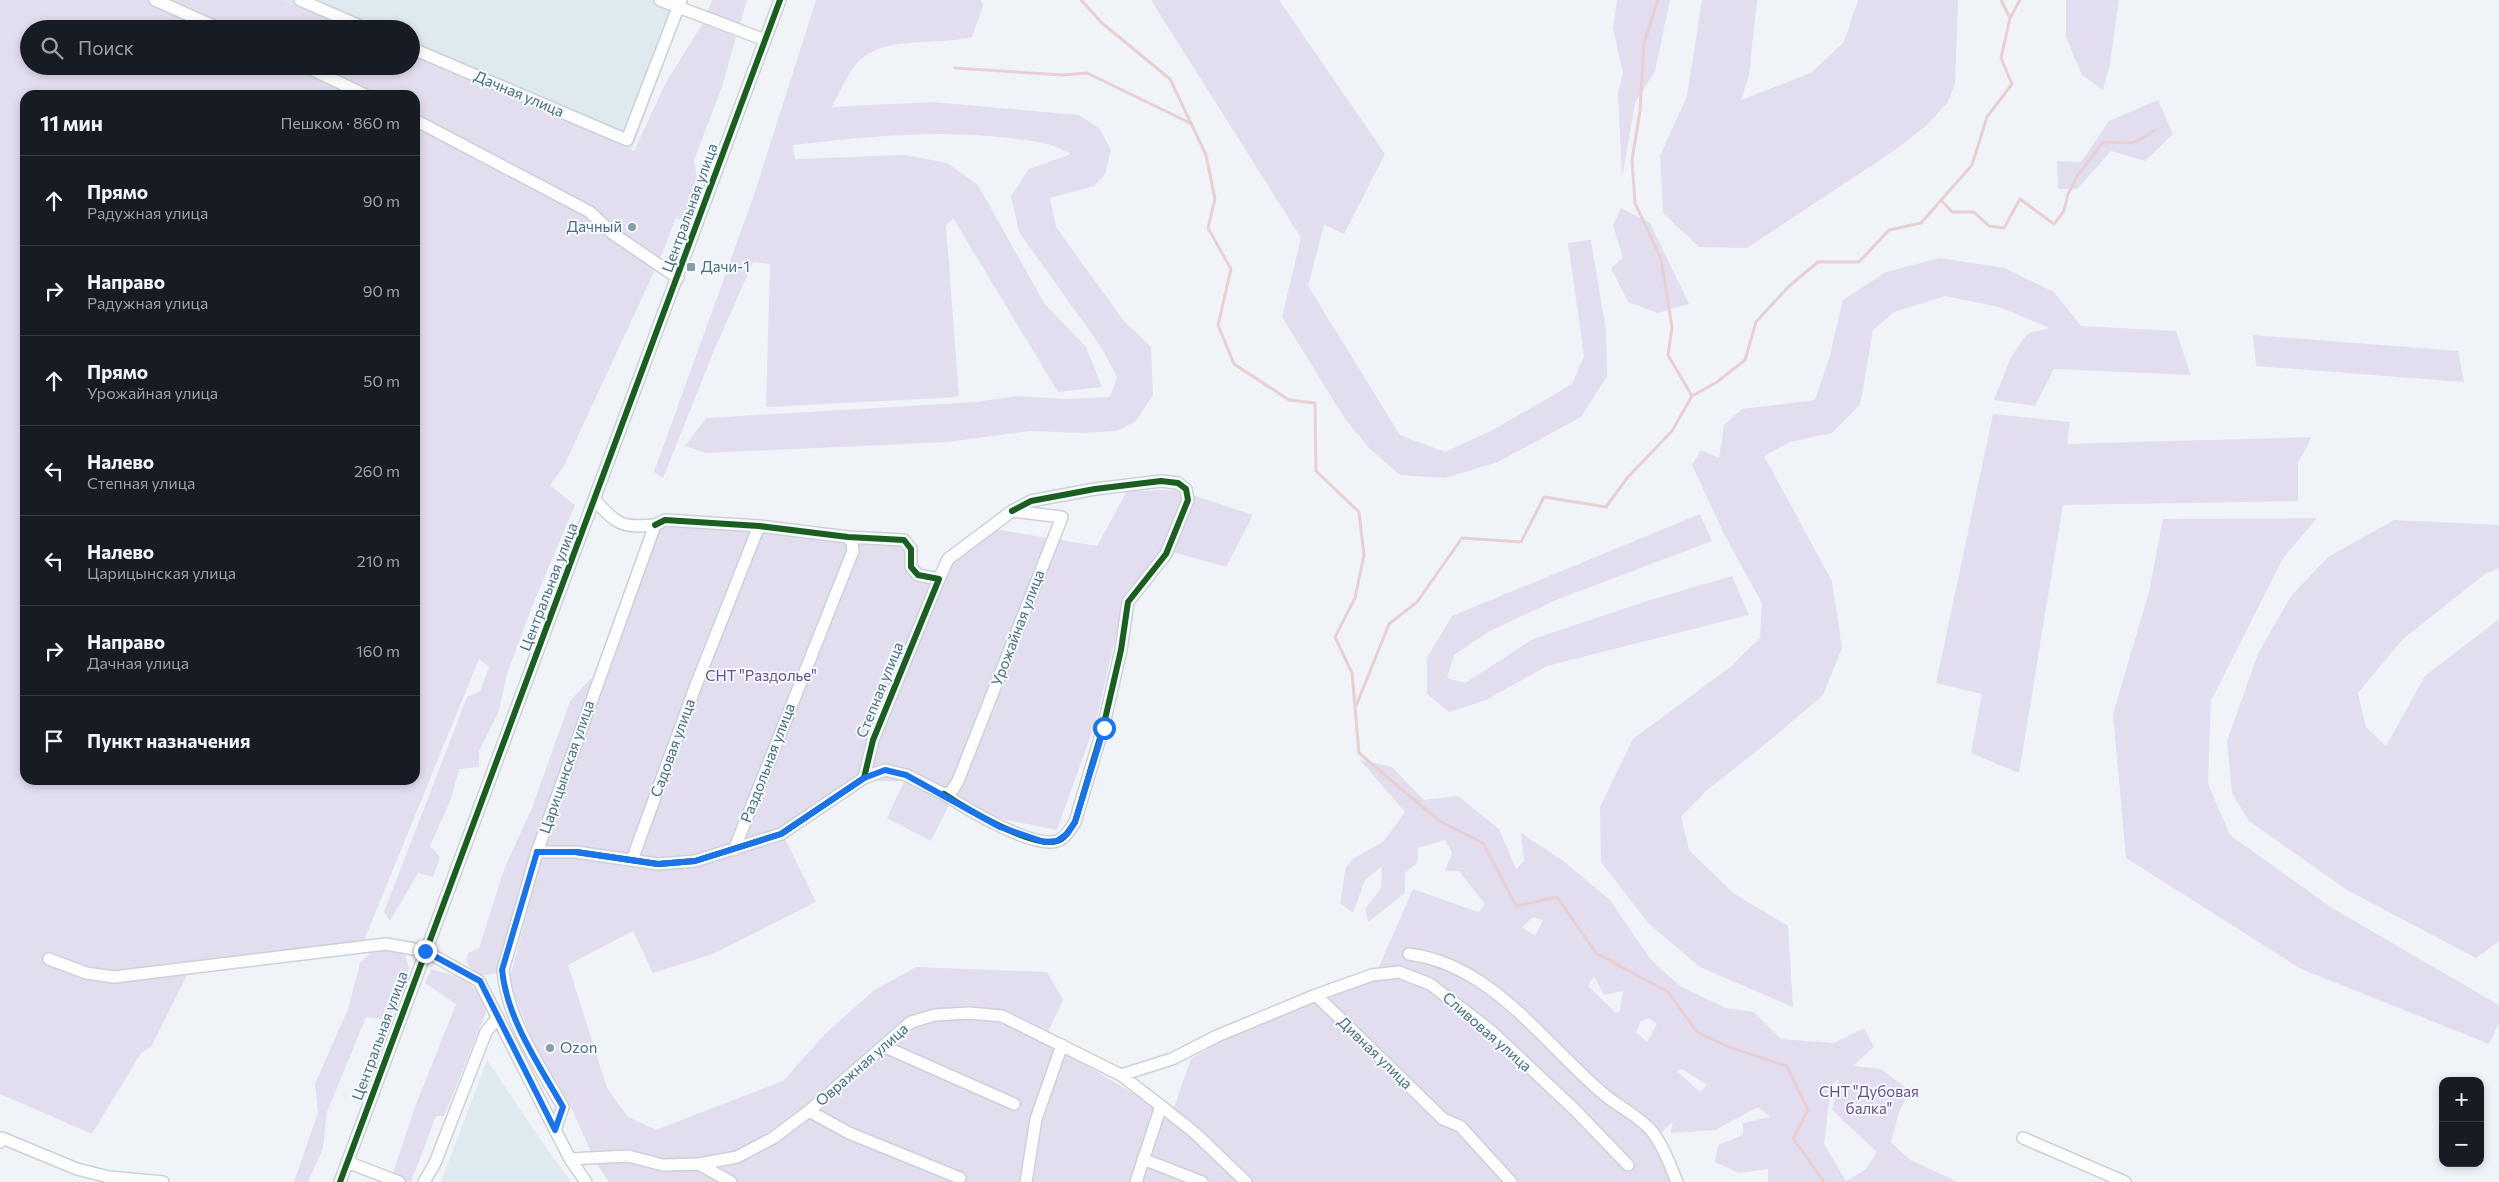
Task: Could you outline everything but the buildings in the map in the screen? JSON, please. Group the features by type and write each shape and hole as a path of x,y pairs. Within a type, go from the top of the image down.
{"street":[{"path":"155,0 200,20"},
{"path":"300,0 312,2 349,20"},
{"path":"660,0 680,4 765,40"},
{"name":"Центральная улица","path":"340,1182 780,0"},
{"name":"Дачная улица","path":"420,52 627,140 680,4"},
{"path":"324,75 355,90"},
{"path":"420,123 590,212 612,233 678,278"},
{"path":"537,852 576,852 658,864 695,861 781,834 864,778 885,770 899,773 944,794 1000,827 1044,842 1057,841 1067,834 1075,822 1104,728 1121,650 1128,602 1166,554 1188,500 1186,489 1178,483 1161,481 1095,488 1031,501 1012,511 948,559 939,579 918,575 911,567 911,549 904,540 848,537 759,526 665,520 655,524 631,527 611,518 595,500"},
{"name":"Урожайная улица","path":"944,794 951,792 958,781 1062,517 1012,511"},
{"name":"Царицынская улица","path":"555,1130 563,1107 517,1020 504,987 502,970 537,852 655,524"},
{"name":"Садовая улица","path":"632,860 696,685 759,526"},
{"name":"Раздольная улица","path":"734,850 853,551 852,543 848,537"},
{"name":"Степная улица","path":"864,778 873,740 939,579"},
{"path":"48,959 86,973 114,977 386,944 425,951 480,981 570,1159 586,1182"},
{"path":"1409,954 1424,956 1453,967 1488,985 1607,1096 1650,1129 1669,1162 1677,1182"},
{"name":"Сливовая улица","path":"1316,996 1372,975 1399,972 1430,984 1490,1030 1574,1109 1628,1165"},
{"path":"1121,1076 1172,1059 1217,1036 1316,996"},
{"name":"Дивная улица","path":"1316,996 1443,1119 1460,1126 1511,1182"},
{"name":"Овражная улица","path":"570,1159 628,1156 663,1165 700,1164 737,1157 773,1138 809,1111 911,1022 935,1015 969,1013 1002,1016 1121,1076 1196,1133 1246,1182"},
{"path":"424,1182 436,1163 486,1032 498,1018"},
{"path":"1026,1182 1036,1119 1062,1045"},
{"path":"883,1046 1014,1104"},
{"path":"1136,1182 1161,1106"},
{"path":"809,1111 849,1133 960,1178"},
{"path":"0,1142 2,1138 77,1169 109,1177 163,1182"},
{"path":"2023,1138 2125,1182"},
{"path":"1143,1159 1202,1182"},
{"path":"348,1162 399,1182"},
{"path":"700,1164 731,1182"}],"shaded area":[{"path":"282,0 688,0 632,150 420,59 420,20 328,20"},
{"path":"487,1060 538,1136 571,1182 441,1182"}],"green space":[{"path":"0,0 282,0 328,20 20,20 20,75 420,75 420,59 634,151 665,84 703,23 736,37 722,87 694,160 699,192 684,222 676,218 660,259 564,466 550,485 575,505 531,609 507,674 499,711 479,751 479,767 459,769 451,799 430,846 440,857 433,877 418,873 390,921 384,912 467,697 480,691 489,667 479,659 359,953 188,973 151,1047 141,1053 92,1134 0,1094"},
{"path":"712,0 747,0 739,27 707,13"},
{"path":"816,0 981,0 983,5 972,37 958,40 898,44 871,52 860,60 853,69 832,107 932,102 1079,115 1100,129 1111,150 1105,174 1094,186 1050,198 1056,227 1123,320 1151,347 1153,395 1136,421 1117,431 1081,433 1030,431 947,442 706,453 685,446 706,418 976,402 1017,396 1066,399 1110,397 1117,377 1101,347 1019,232 1011,196 1029,169 1071,154 1055,146 1040,142 981,135 901,135 820,142 793,145 795,159 905,155 947,163 978,185 1044,303 1086,347 1102,387 1058,392 953,218 946,226 959,397 766,407 770,264 753,262 713,353 663,478 654,472 753,198"},
{"path":"1151,0 1279,0 1385,154 1344,234 1324,225 1308,286 1400,435 1445,452 1493,430 1572,384 1584,356 1568,243 1591,240 1606,330 1607,376 1581,417 1498,462 1445,478 1400,475 1370,449 1345,419 1282,317 1301,238"},
{"path":"1617,0 1670,0 1655,71 1635,103 1622,178 1618,93 1623,73 1613,28"},
{"path":"1702,0 1757,0 1749,75 1741,100 1811,73 1844,42 1858,0 1958,0 1955,83 1948,102 1927,125 1895,150 1747,248 1699,247 1663,213 1660,156 1687,96"},
{"path":"2066,0 2119,0 2110,64 2103,90 2082,75 2066,37"},
{"path":"2158,100 2173,134 2145,161 2111,151 2077,189 2058,189 2057,161 2081,162 2109,121"},
{"path":"1621,208 1650,223 1689,304 1658,313 1628,302 1611,268 1623,258 1613,225"},
{"path":"1940,258 2005,268 2054,292 2081,326 2176,331 2191,375 2054,369 2035,406 1994,400 2011,357 2027,334 2050,328 1999,307 1945,296 1894,312 1873,330 1860,405 1832,433 1790,442 1764,456 1832,581 1842,648 1823,695 1707,790 1681,817 1689,850 1733,893 1788,926 1793,1007 1700,967 1648,923 1601,862 1600,807 1633,739 1729,668 1760,638 1762,603 1725,536 1692,465 1701,450 1719,458 1724,425 1742,409 1815,400 1829,359 1843,300 1886,272"},
{"path":"2253,335 2458,351 2464,382 2256,366"},
{"path":"1993,414 2070,422 2067,444 2312,437 2298,463 2298,501 2063,505 2019,773 1971,753 1982,694 1936,683"},
{"name":"СНТ \"Раздолье\"","path":"1177,490 1253,515 1226,567 1162,549 1130,590 1120,617 1097,718 1057,830 997,818 954,795 931,841 887,818 904,781 865,781 785,839 816,902 713,954 653,973 633,931 568,965 607,1088 628,1117 656,1130 783,1081 825,1034 873,991 916,967 1047,972 1063,1000 1043,1042 1171,1116 1191,1059 1239,1031 1375,976 1413,889 1478,912 1485,904 1459,871 1445,871 1452,853 1445,840 1418,848 1417,863 1405,873 1405,893 1368,922 1365,909 1381,888 1382,866 1365,880 1353,913 1340,903 1346,867 1353,859 1384,841 1405,812 1360,760 1392,767 1424,800 1458,796 1499,829 1516,869 1524,861 1521,833 1562,860 1610,900 1651,960 1680,986 1726,1008 1754,1012 1781,1039 1834,1043 1864,1028 1874,1047 1853,1066 1881,1069 1910,1091 1899,1112 1891,1142 1910,1160 1958,1182 1768,1182 1768,1169 1739,1173 1715,1162 1718,1145 1743,1135 1743,1123 1770,1117 1758,1107 1715,1130 1671,1133 1673,1121 1659,1135 1681,1182 609,1182 596,1163 569,1103 540,1060 509,981 546,840 598,694 664,520 907,546 908,575 942,581 954,555 993,529 1097,546 1127,491","holes":["1533,917 1543,920 1535,936 1522,927","1594,976 1604,995 1623,991 1620,1011 1616,1013 1588,986","1649,1018 1657,1024 1647,1042 1636,1032 1641,1021","1682,1069 1707,1085 1700,1092 1677,1071","1839,1079 1832,1110 1877,1152 1865,1170 1846,1181 1824,1144 1831,1085"]},
{"path":"1700,514 1712,541 1556,600 1488,632 1454,655 1447,678 1465,683 1533,639 1647,601 1732,576 1749,615 1547,666 1486,700 1449,712 1427,694 1427,658 1452,616"},
{"path":"2317,518 2283,558 2211,701 2208,784 2230,835 2332,908 2499,1005 2499,1023 2489,1044 2301,969 2126,858 2113,714 2149,592 2163,519"},
{"path":"2394,520 2499,525 2499,568 2485,574 2403,639 2358,693 2366,727 2386,746 2425,676 2499,619 2499,941 2476,958 2347,890 2249,821 2232,793 2227,741 2258,654 2291,596 2328,557"},
{"path":"591,678 594,689 498,973 477,976 466,961 468,953 479,948 505,867 532,808 570,701"},
{"path":"382,946 405,955 409,968 390,1020 366,1017 327,1112 323,1148 308,1182 294,1182 318,1112 315,1084 348,1009 360,963 376,947"},
{"path":"431,969 466,981 476,991 487,1010 444,1116 436,1116 411,1182 390,1182 415,1107 456,1004 425,983"}],"waterway":[{"path":"1081,0 1102,23 1170,79 1206,155 1215,199 1208,228 1231,269 1218,325 1234,364 1289,400 1315,403 1316,471 1359,512 1364,555 1355,598 1335,637 1352,673 1359,753 1439,821 1483,843 1516,906 1557,897 1596,953 1668,992 1697,1032 1729,1047 1787,1066 1808,1110 1793,1138 1824,1182"},
{"path":"1356,706 1389,624 1417,602 1462,538 1521,542 1544,497 1606,507 1627,478 1672,431 1692,396 1668,355 1672,327 1661,259 1635,203 1632,160 1640,111 1644,43 1658,0"},
{"path":"1692,396 1717,382 1745,360 1756,322 1788,287 1818,262 1859,262 1889,230 1921,223 1972,165 1987,117 2012,84 2001,58 2010,18 2001,0"},
{"path":"2010,18 2020,0"},
{"path":"955,68 1062,75 1087,73 1190,123"},
{"path":"1941,200 1952,212 1974,212 1989,226 2004,228 2020,199 2054,224 2064,211 2068,194 2078,175 2103,142 2133,143 2154,131"}],"cycle path":[{"path":"340,1182 780,0"},
{"path":"944,794 999,826 1032,839 1046,842 1057,841 1067,833 1075,822 1103,728 1121,650 1128,602 1166,554 1188,500 1186,489 1178,483 1161,481 1095,489 1031,501 1012,511"},
{"path":"537,852 576,852 658,864 695,861 781,834 864,778 873,740 939,579 918,575 911,567 911,549 904,540 848,537 759,526 665,520 655,525"}],"place":[{"name":"Дачный","path":"632,227"},
{"name":"Дачи-1","path":"691,267"},
{"name":"Ozon","path":"550,1048"}],"route":[{"path":"425,951 480,981 555,1130 563,1107 532,1052 517,1020 504,987 502,970 507,960 537,852 576,852 658,864 695,861 781,834 864,778 885,770 906,775 930,786 966,809 1000,827 1044,842 1057,841 1067,834 1075,822 1104,728"}],"park label":[{"name":"СНТ \"Дубовая балка\"","path":"1869,1100"}]}
